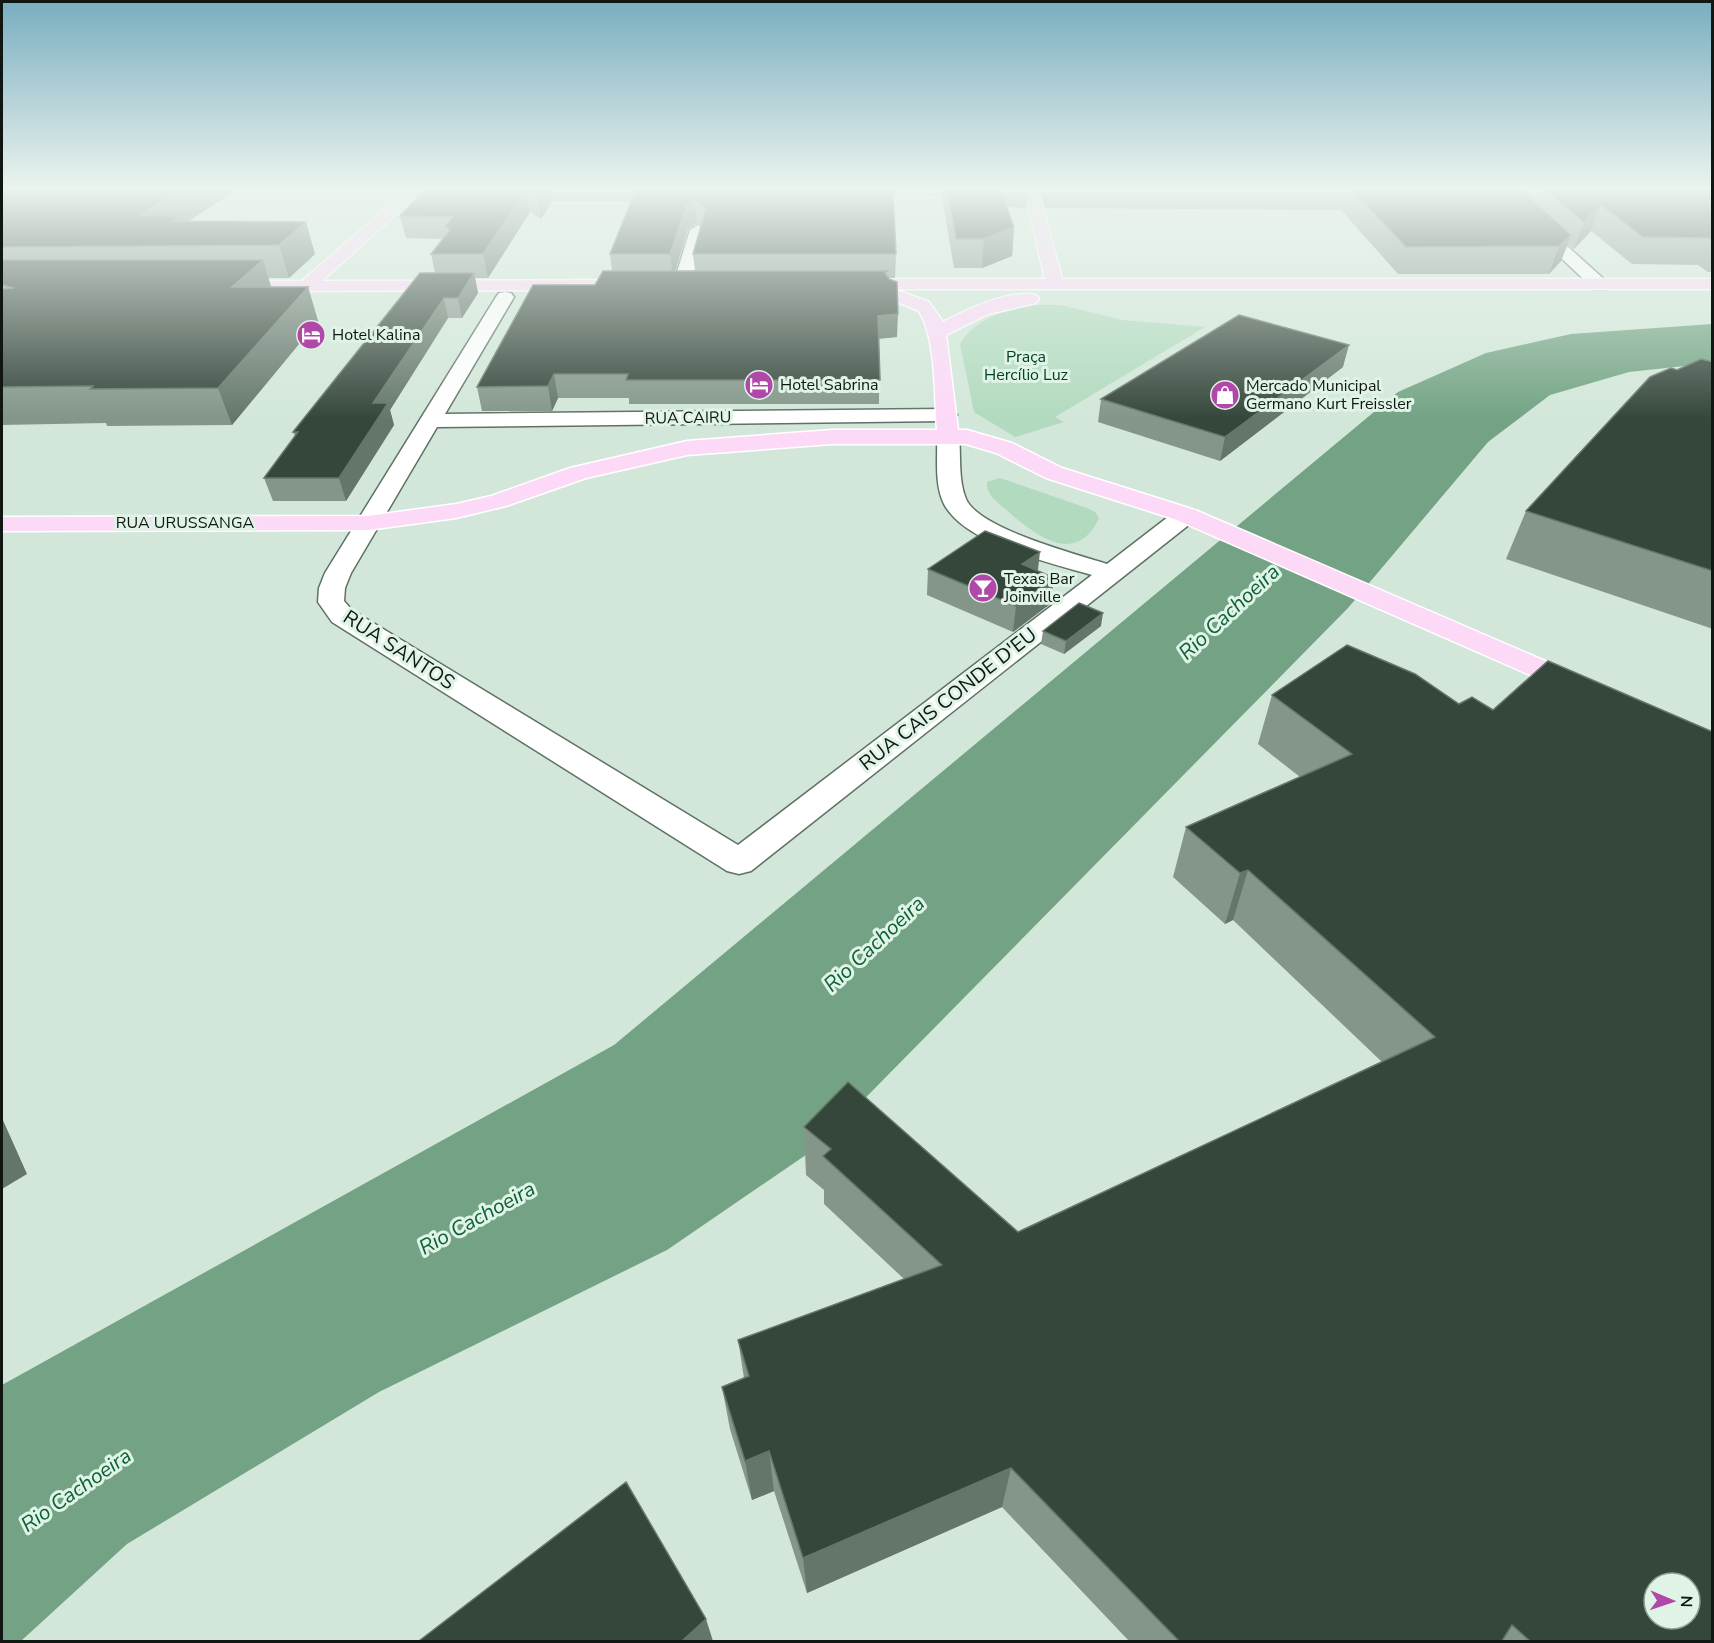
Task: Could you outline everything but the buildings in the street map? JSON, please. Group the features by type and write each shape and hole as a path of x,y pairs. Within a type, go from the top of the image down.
{"main road":[{"path":"306,286 329,266"},
{"path":"1049,266 1055,284"},
{"path":"1082,297 1055,284 996,294 896,295 835,290 1055,284 1605,292 1713,298"},
{"path":"937,333 967,315 992,305 1028,299 1605,292 1713,284"},
{"path":"647,296 505,297 208,291 306,286 688,290"},
{"path":"896,295 926,308 937,333 947,425"},
{"name":"RUA URUSSANGA","path":"2,524 368,523 456,511 498,501 578,473 687,448 832,437 947,425 988,441 1054,473 1198,520 1606,698"}],"street":[{"path":"688,290 692,266"},
{"path":"1577,266 1605,292"},
{"name":"RUA SANTOS","path":"505,297 338,573 332,588 331,603 342,616 739,862"},
{"name":"RUA CAIRU","path":"430,421 947,425"},
{"path":"947,425 952,492 957,506 971,521 1003,537 1111,573"},
{"name":"RUA CAIS CONDE D'EU","path":"739,862 1111,573 1198,520"}],"green space":[{"name":"Praça Hercílio Luz","path":"1030,305 1061,305 1122,320 1205,327 1055,417 1064,422 1015,437 974,412 960,344 973,328 990,317"},
{"path":"1000,478 1087,508 1095,512 1099,518 1090,533 1080,541 1069,544 1057,543 1033,531 991,496 987,482"}],"water":[{"name":"Rio Cachoeira","path":"1712,324 1712,363 1629,372 1550,395 1488,442 1348,608 816,1148 667,1250 379,1392 127,1544 21,1641 2,1641 2,1385 614,1045 1398,392 1486,353 1571,334"}],"place":[{"name":"Hotel Kalina","path":"311,335"},
{"name":"Hotel Sabrina","path":"759,385"},
{"name":"Mercado Municipal Germano Kurt Freissler","path":"1225,395"},
{"name":"Texas Bar Joinville","path":"983,588"}]}
